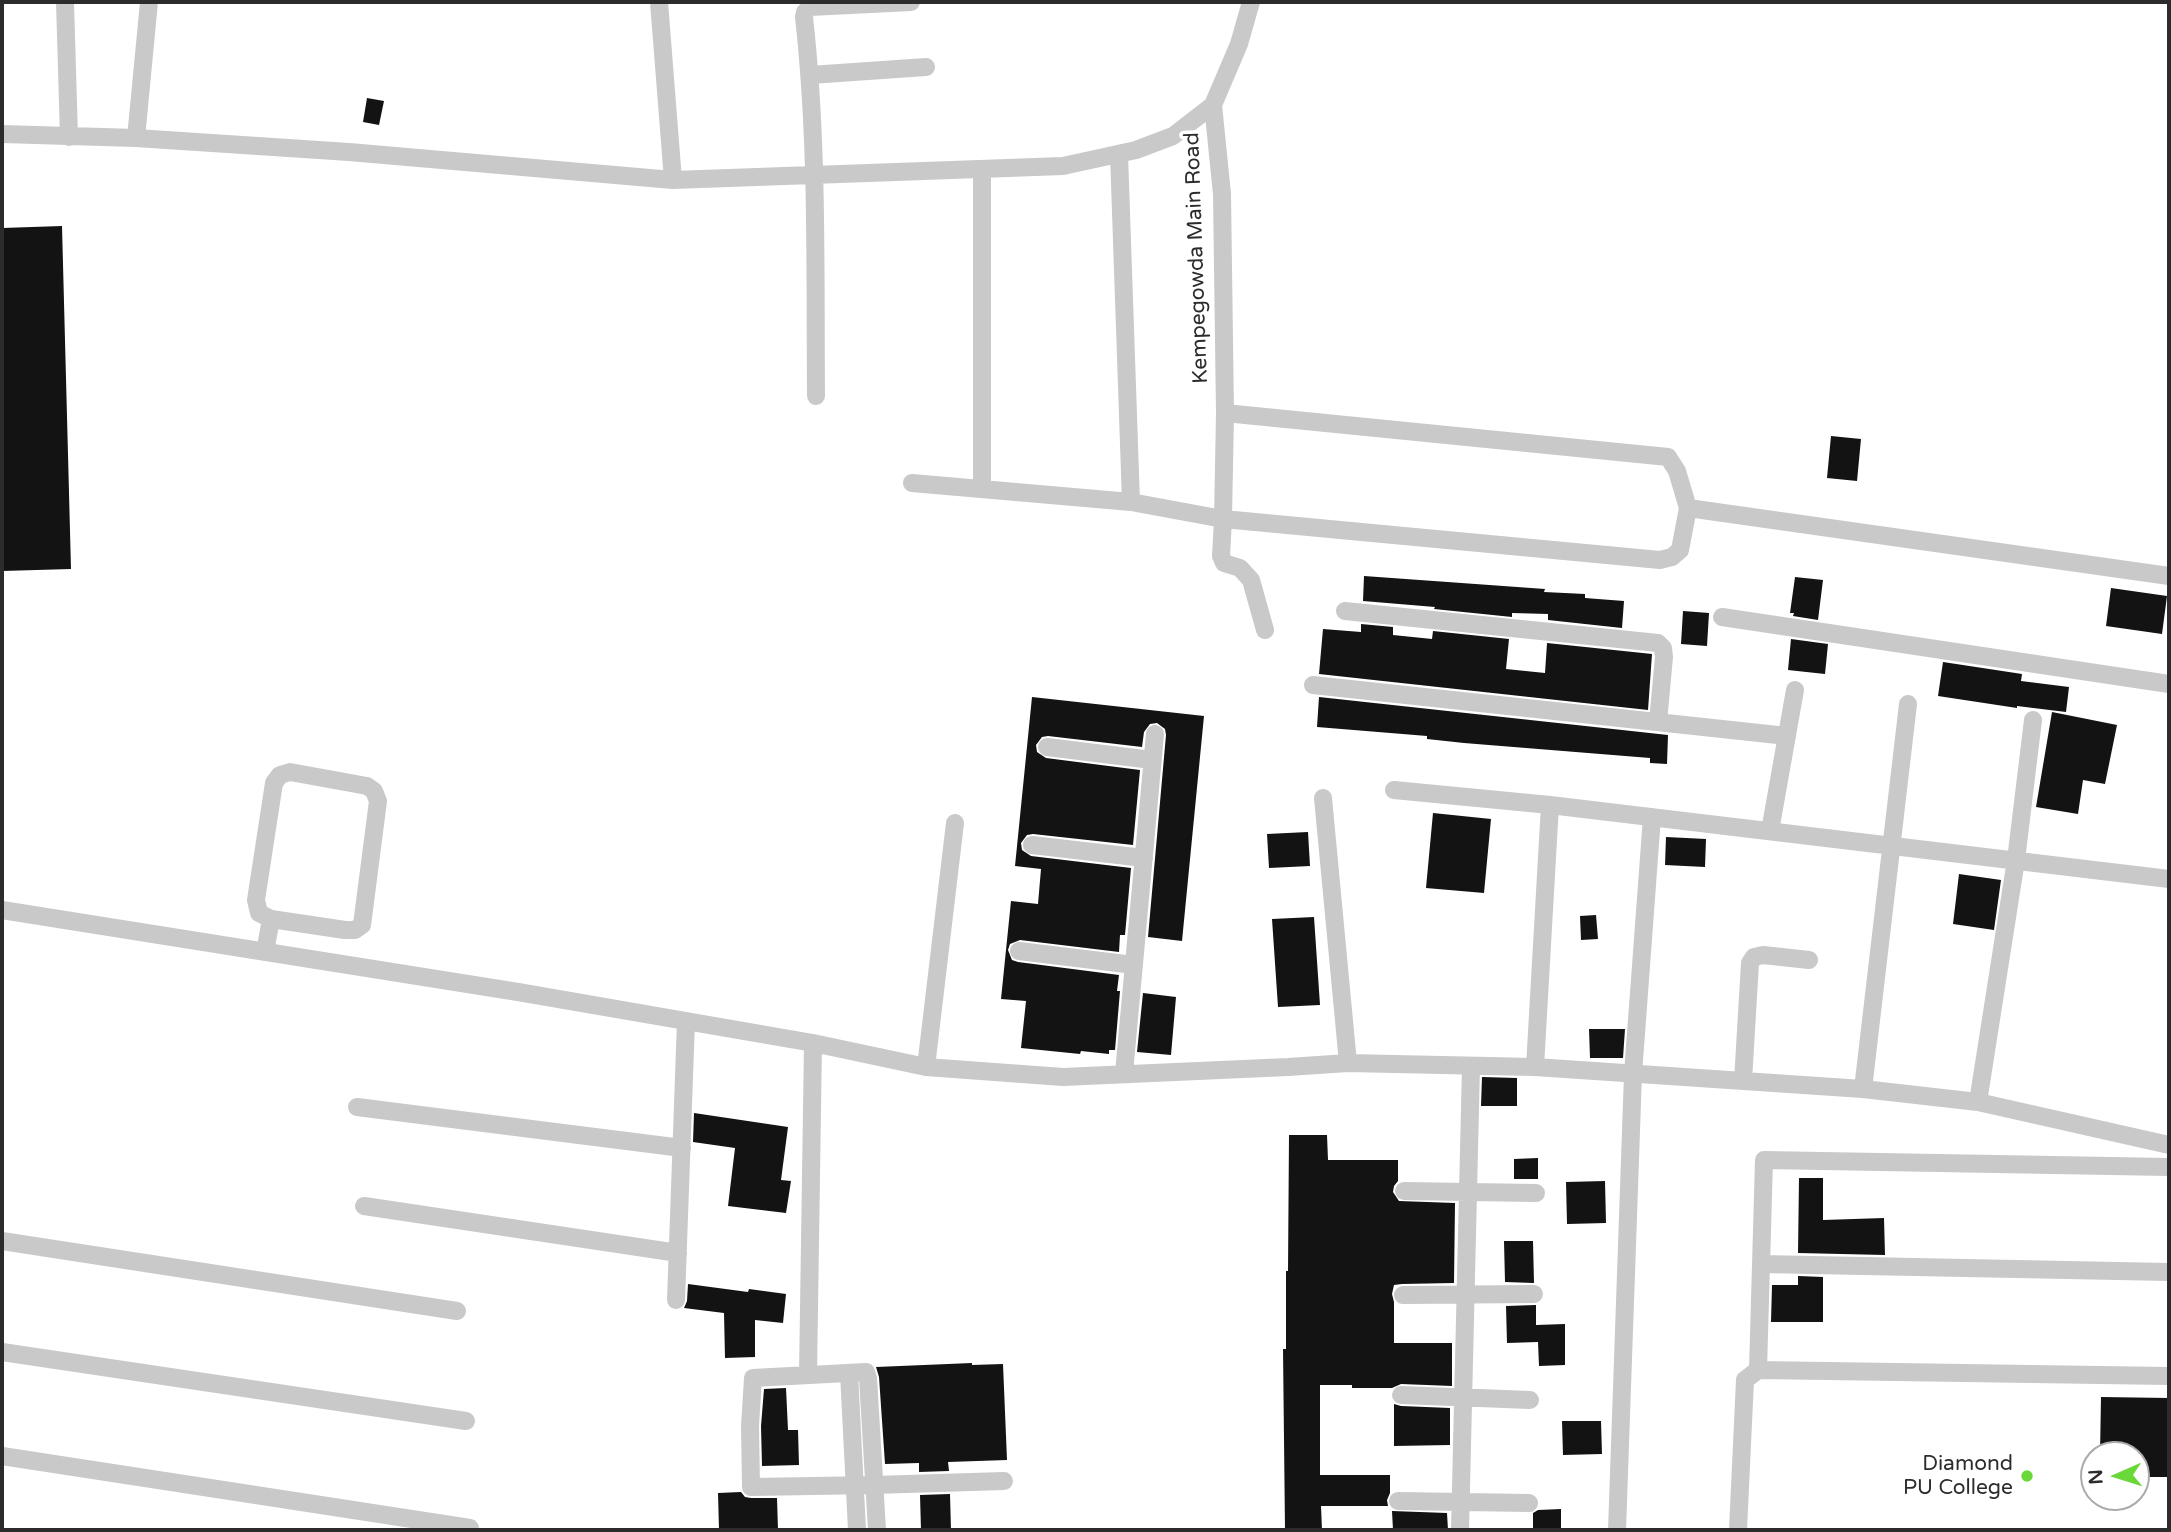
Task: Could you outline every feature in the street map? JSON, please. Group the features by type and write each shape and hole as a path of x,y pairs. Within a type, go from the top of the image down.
{"street":[{"path":"65,2 69,137"},
{"path":"136,138 149,2"},
{"path":"671,2 659,2 673,180"},
{"path":"816,396 815,176 805,12 810,7 911,2"},
{"name":"Kempegowda Main Road","path":"1251,2 1239,44 1213,105 1222,194 1225,413 1221,556 1224,563 1240,569 1251,580 1265,630"},
{"path":"810,75 926,67"},
{"path":"2,134 136,138 349,152 673,180 1062,166 1136,150 1174,136 1213,105"},
{"path":"1119,154 1131,502"},
{"path":"982,169 982,489"},
{"path":"912,483 1131,502 1223,519 1660,560 1672,557 1680,550 1688,508 1677,471 1668,457 1225,413"},
{"path":"1688,508 2169,576"},
{"path":"1345,611 1658,643 1663,648 1664,657 1658,722"},
{"path":"1722,617 2169,684"},
{"path":"1313,685 1787,736"},
{"path":"1770,831 1795,690"},
{"path":"1863,1089 1908,704"},
{"path":"1978,1102 2016,860 2033,720"},
{"path":"1124,1073 1155,734"},
{"path":"1047,747 1152,760"},
{"path":"290,772 367,786 374,791 378,801 362,925 355,930 345,930 271,919 259,913 256,900 274,783 280,775 290,772"},
{"path":"1394,790 1550,805 2169,878"},
{"path":"1323,798 1348,1063"},
{"path":"1535,1068 1550,805"},
{"path":"1617,1530 1633,1074 1652,817"},
{"path":"926,1067 955,823"},
{"path":"1031,845 1144,858"},
{"path":"2,911 518,992 813,1043 926,1067 1063,1076 1348,1063 1535,1068 1633,1074 1863,1089 1978,1102 2169,1145"},
{"path":"265,952 271,919"},
{"path":"1019,951 1134,965"},
{"path":"1743,1081 1750,962 1754,957 1763,955 1809,960"},
{"path":"676,1300 686,1021"},
{"path":"808,1374 813,1043"},
{"path":"1460,1530 1471,1066"},
{"path":"357,1107 682,1148"},
{"path":"1758,1370 1764,1160 2169,1167"},
{"path":"1404,1191 1536,1193"},
{"path":"364,1206 678,1253"},
{"path":"2,1241 457,1311"},
{"path":"1761,1264 2169,1272"},
{"path":"1404,1295 1534,1294"},
{"path":"2,1352 466,1421"},
{"path":"1738,1530 1745,1380 1758,1370 2169,1376"},
{"path":"857,1373 854,1486 857,1530"},
{"path":"877,1530 874,1485 868,1378 857,1373 753,1378 750,1426 751,1487 854,1486 874,1485 1004,1481"},
{"path":"1401,1395 1530,1400"},
{"path":"2,1456 470,1528"},
{"path":"1398,1502 1529,1503"}],"building":[{"path":"367,98 384,101 379,125 363,122"},
{"path":"62,226 71,569 2,571 2,228"},
{"path":"1831,436 1861,439 1857,481 1827,478"},
{"path":"1364,576 1545,589 1544,592 1585,594 1585,598 1624,601 1622,628 1548,620 1548,614 1512,613 1512,617 1363,601"},
{"path":"1795,577 1823,580 1818,620 1793,616 1794,613 1790,613"},
{"path":"2111,588 2167,596 2162,634 2106,626"},
{"path":"1683,611 1709,613 1707,646 1681,644"},
{"path":"1361,624 1393,627 1393,635 1432,639 1433,631 1509,639 1506,669 1545,673 1547,643 1652,654 1648,710 1319,674 1323,629 1361,632"},
{"path":"1791,639 1828,644 1825,674 1788,670"},
{"path":"1943,662 2022,674 2021,681 2069,687 2066,712 2017,708 1938,696"},
{"path":"1032,697 1204,716 1182,941 1148,937 1165,729 1157,723 1150,724 1144,732 1142,747 1048,736 1042,737 1036,745 1037,752 1046,758 1140,770 1133,845 1033,834 1027,835 1021,843 1022,850 1031,856 1131,868 1125,935 1120,935 1119,952 1020,940 1010,944 1008,950 1012,960 1018,962 1119,975 1115,1050 1109,1050 1109,1054 1021,1048 1026,1001 1001,999 1011,901 1038,904 1041,869 1015,866"},
{"path":"1319,697 1668,735 1667,764 1650,763 1650,758 1464,743 1427,739 1427,736 1317,727"},
{"path":"2052,712 2117,725 2105,784 2083,780 2078,814 2036,807"},
{"path":"1433,813 1491,819 1484,893 1426,888"},
{"path":"1308,832 1310,866 1269,868 1267,834"},
{"path":"1666,837 1706,839 1705,867 1665,865"},
{"path":"1959,874 2001,880 1994,930 1953,924"},
{"path":"1596,915 1598,939 1581,940 1580,916"},
{"path":"1314,917 1320,1005 1278,1007 1272,919"},
{"path":"1143,993 1176,997 1171,1055 1137,1052"},
{"path":"1589,1029 1625,1029 1623,1058 1590,1058"},
{"path":"1482,1077 1517,1078 1517,1106 1481,1106"},
{"path":"694,1113 788,1127 781,1180 791,1181 786,1213 728,1206 735,1148 693,1142"},
{"path":"1289,1135 1327,1135 1328,1160 1398,1160 1398,1181 1393,1192 1399,1201 1455,1203 1454,1283 1394,1285 1392,1294 1394,1343 1452,1343 1452,1386 1401,1384 1392,1388 1352,1388 1352,1385 1320,1385 1320,1475 1390,1475 1388,1506 1321,1506 1322,1530 1285,1530 1283,1349 1286,1349"},
{"path":"1538,1158 1538,1179 1514,1179 1514,1159"},
{"path":"1799,1178 1823,1178 1823,1220 1884,1218 1885,1255 1798,1253"},
{"path":"1605,1181 1606,1223 1567,1224 1566,1182"},
{"path":"1504,1241 1533,1241 1534,1283 1505,1282"},
{"path":"1798,1276 1823,1277 1823,1322 1771,1322 1772,1285 1798,1285"},
{"path":"688,1284 786,1294 783,1323 755,1320 755,1357 725,1358 724,1313 684,1308"},
{"path":"1536,1305 1536,1325 1565,1324 1565,1365 1539,1366 1538,1342 1507,1343 1506,1306"},
{"path":"1003,1364 1007,1460 948,1462 949,1471 919,1472 919,1463 885,1464 876,1367"},
{"path":"786,1388 788,1430 798,1430 799,1465 762,1466 764,1389"},
{"path":"2101,1397 2169,1398 2169,1477 2150,1477 2150,1441 2100,1441"},
{"path":"1394,1404 1450,1408 1450,1445 1394,1446"},
{"path":"1562,1421 1601,1421 1602,1454 1563,1455"},
{"path":"741,1492 745,1497 751,1498 777,1498 778,1530 719,1530 718,1493"},
{"path":"950,1494 951,1530 921,1530 920,1495"},
{"path":"1561,1509 1561,1530 1533,1530 1533,1513 1538,1510"},
{"path":"1392,1511 1447,1513 1448,1530 1393,1530"}],"place":[{"name":"Diamond PU College","path":"2027,1476"}]}
